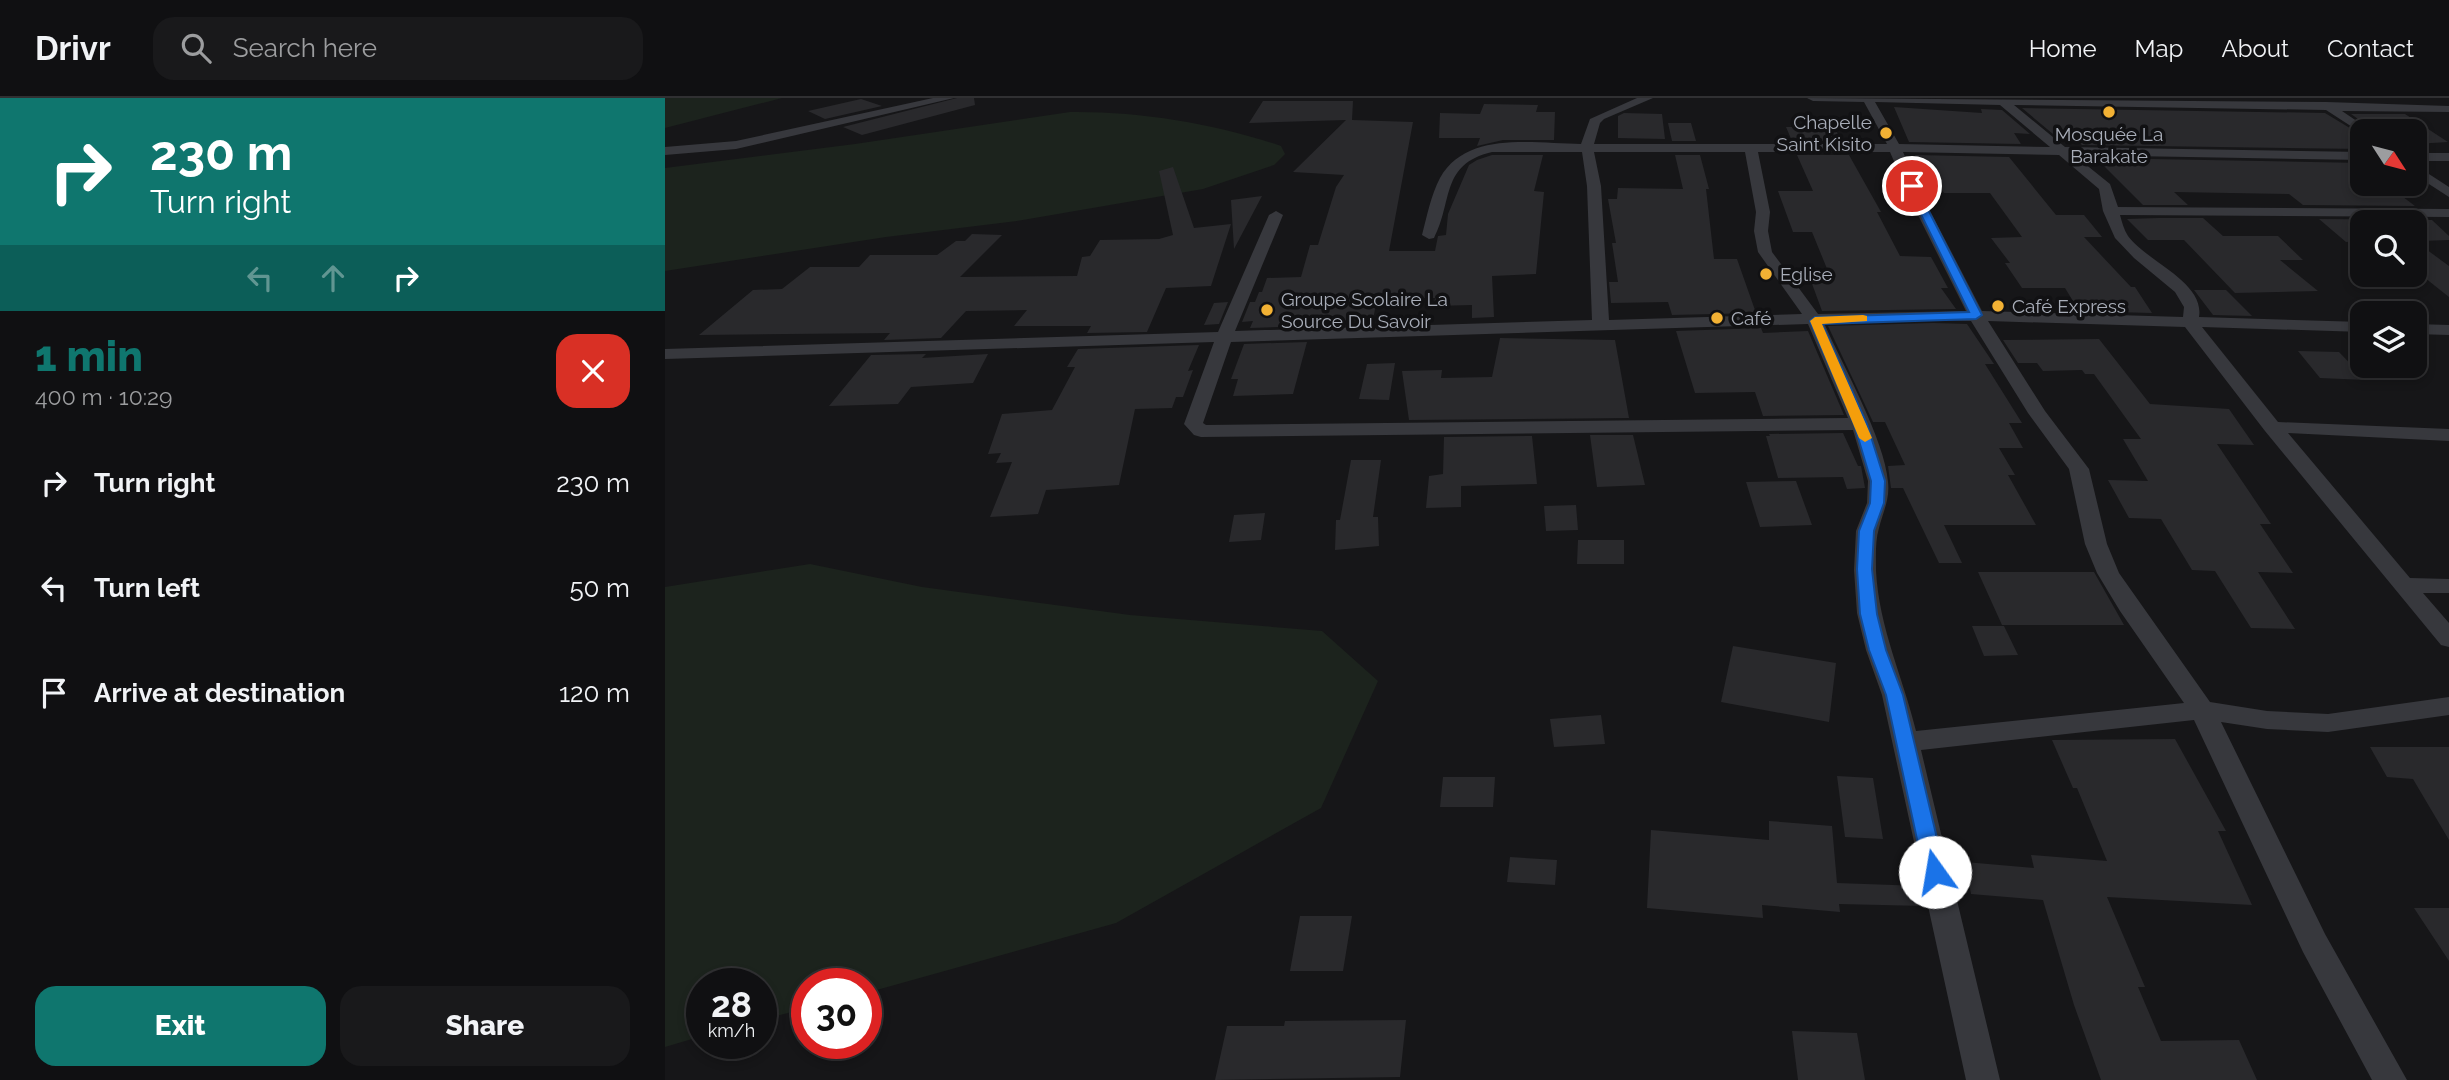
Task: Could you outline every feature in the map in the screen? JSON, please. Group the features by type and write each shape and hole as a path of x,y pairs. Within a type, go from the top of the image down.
{"street":[{"path":"665,152 736,145 948,98"},
{"path":"1601,326 1594,187 1587,146 1594,122 1599,117 1647,98"},
{"path":"1814,98 2151,100 2449,109"},
{"path":"1868,99 1895,148 1920,205 1976,315 2037,413 2079,469 2096,544 2108,573 2128,606 2202,710 2308,932 2390,1080"},
{"path":"2001,100 2105,187 2110,211 2122,237 2135,253 2186,296 2193,308 2190,323 2272,427 2449,639"},
{"path":"2326,105 2350,122"},
{"path":"1429,235 1445,179 1467,155 1492,148 1895,148 2350,156"},
{"path":"1751,148 1763,212 1761,231 1765,252 1815,321 1860,424 1878,481 1877,503 1867,531 1865,569 1869,614 1878,650 1895,695 1983,1080"},
{"path":"2427,157 2449,157"},
{"path":"2427,177 2449,193"},
{"path":"2110,211 2449,213"},
{"path":"1276,215 1225,335 1193,424 1201,431 1860,424"},
{"path":"665,354 1225,335 1976,315 2350,327"},
{"path":"2427,329 2449,330"},
{"path":"2272,427 2449,435"},
{"path":"2403,585 2449,586"},
{"path":"1905,741 2202,710 2267,720 2328,723 2449,706"}],"shaded area":[{"path":"665,98 782,98 665,128"},
{"path":"1070,112 1123,114 1204,125 1281,146 1285,154 1274,165 1203,189 1017,221 886,237 665,271 665,168 855,144"},
{"path":"810,564 922,587 1130,615 1322,631 1378,681 1321,808 1116,923 882,989 882,968 791,968 791,1012 777,1016 777,968 686,968 686,1041 665,1047 665,587"}],"building":[{"path":"957,98 974,98 975,105 862,135 843,127"},
{"path":"861,99 882,106 825,119 808,111"},
{"path":"1263,101 1353,101 1352,120 1413,122 1389,251 1435,251 1438,236 1446,235 1448,214 1469,165 1477,160 1492,155 1543,155 1534,191 1544,192 1536,274 1492,276 1494,317 1472,318 1472,305 1434,306 1435,298 1377,298 1373,320 1314,321 1312,326 1250,328 1253,321 1242,322 1250,302 1255,302 1267,278 1301,277 1310,245 1318,245 1336,187 1344,175 1293,172 1346,120 1249,123"},
{"path":"1484,104 1538,105 1536,112 1555,112 1554,140 1503,140 1477,146 1480,138 1439,138 1440,113 1480,114"},
{"path":"1894,107 1982,113 1981,109 2002,110 2030,134 2014,133 2021,144 1909,142"},
{"path":"2022,108 2325,113 2350,128 2350,149 2082,145 2071,134 2053,134"},
{"path":"1624,113 1662,114 1665,139 1618,138 1618,116"},
{"path":"2351,114 2405,114 2413,119 2358,119"},
{"path":"1668,123 1691,123 1696,141 1672,141"},
{"path":"1786,127 1834,127 1842,141 1792,141"},
{"path":"2427,128 2448,142 2427,143"},
{"path":"1675,155 1700,155 1709,189 1706,189 1714,259 1737,259 1756,313 1672,315 1668,302 1611,303 1609,282 1618,282 1612,243 1616,243 1608,199 1617,199 1618,188 1683,189"},
{"path":"1797,155 1849,155 1881,212 1877,212 1900,256 1931,257 1948,288 1941,288 1956,309 1822,311 1811,281 1832,281 1812,232 1793,232 1778,191 1813,191"},
{"path":"1915,155 2009,157 2056,215 2084,215 2102,237 2084,237 2131,287 2135,287 2152,313 2079,311 2065,288 2022,288 2005,263 2010,263 1991,238 2022,237 1990,193 1944,193 1936,182 1928,182"},
{"path":"2096,158 2350,163 2350,196 2402,196 2415,206 2303,205 2289,194 2174,192 2188,205 2143,205"},
{"path":"1173,167 1194,228 1231,224 1211,286 1166,288 1147,332 1087,333 1091,326 1014,326 1027,310 966,311 941,338 884,340 890,333 699,335 753,290 782,289 810,267 859,267 870,255 937,255 956,241 965,241 972,234 1002,235 960,277 1077,276 1082,257 1090,256 1100,240 1159,239 1173,235 1159,171"},
{"path":"1262,196 1234,249 1231,200"},
{"path":"2203,218 2223,236 2278,236 2303,260 2280,260 2318,291 2235,293 2184,240 2148,240 2127,219"},
{"path":"2319,219 2350,219 2350,242 2346,242"},
{"path":"2427,220 2432,220 2449,236 2449,240 2427,241"},
{"path":"2427,250 2449,266 2449,297 2427,280"},
{"path":"2194,290 2226,290 2252,316 2213,315"},
{"path":"1228,302 1219,324 1204,325 1214,303"},
{"path":"1967,324 1994,364 1985,364 2022,423 2009,423 2023,448 1999,448 2015,475 2008,475 2036,525 1944,525 1962,563 1939,563 1903,488 1891,488 1888,466 1905,465 1885,422 1873,422 1828,326"},
{"path":"1761,328 1763,333 1808,331 1844,415 1763,416 1755,392 1695,393 1676,331"},
{"path":"1500,338 1615,340 1629,418 1409,420 1402,371 1442,370 1441,378 1492,377"},
{"path":"2099,339 2150,404 2229,409 2254,445 2217,444 2271,524 2260,524 2293,573 2258,572 2295,629 2251,628 2215,571 2192,570 2161,519 2129,518 2108,480 2148,481 2123,439 2141,439 2094,374 2085,374 2082,370 2043,371 2037,363 2018,363 2003,340"},
{"path":"1307,342 1293,394 1233,396 1238,379 1231,379 1244,344"},
{"path":"1199,345 1188,371 1193,370 1183,397 1176,397 1172,408 1135,409 1119,485 1046,490 1038,514 990,517 1012,462 996,463 1001,453 988,454 1002,414 1052,410 1075,367 1067,367 1078,349"},
{"path":"2298,351 2339,352 2350,363 2350,378 2366,380 2320,378"},
{"path":"926,354 922,358 988,354 973,383 911,387 898,404 829,406 871,355"},
{"path":"1395,363 1389,400 1359,399 1367,364"},
{"path":"1843,433 1858,466 1861,466 1865,488 1847,489 1843,477 1778,478 1766,436"},
{"path":"1590,435 1633,435 1645,485 1597,487"},
{"path":"1532,436 1537,484 1461,486 1461,507 1426,508 1429,476 1443,474 1444,437"},
{"path":"1351,460 1381,460 1373,517 1378,517 1379,546 1335,550 1336,520 1340,520"},
{"path":"1796,481 1812,525 1760,527 1746,482"},
{"path":"1576,505 1578,530 1546,531 1544,506"},
{"path":"1265,513 1261,540 1229,542 1234,515"},
{"path":"1578,540 1624,540 1624,564 1577,564"},
{"path":"1978,572 2094,572 2124,625 2002,625"},
{"path":"1972,626 2004,626 2018,655 1984,656"},
{"path":"1733,646 1836,663 1829,722 1721,702"},
{"path":"1601,715 1605,744 1554,747 1550,719"},
{"path":"2175,739 2226,831 2218,831 2252,905 2107,897 2145,987 2138,987 2161,1041 2239,1040 2257,1080 2101,1080 2074,1005 2043,900 1971,894 1965,862 2034,868 2031,855 2107,861 2077,788 2073,788 2052,740"},
{"path":"2370,747 2449,747 2449,840 2413,779 2387,777"},
{"path":"1837,776 1873,778 1883,839 1845,837"},
{"path":"1443,777 1495,777 1493,807 1440,807"},
{"path":"1769,821 1832,826 1837,883 1921,886 1925,906 1839,904 1840,912 1762,905 1763,918 1647,908 1651,830 1769,840"},
{"path":"1510,857 1557,860 1555,885 1507,882"},
{"path":"2414,908 2449,908 2449,961"},
{"path":"1300,916 1352,916 1343,971 1290,971"},
{"path":"1406,1020 1400,1077 1215,1080 1227,1026 1284,1026 1285,1021"},
{"path":"1792,1031 1857,1033 1865,1080 1798,1080"}],"slow traffic":[{"path":"1863,318 1815,321 1865,438"}],"place":[{"name":"Mosquée La Barakate","path":"2109,112"},
{"name":"Chapelle Saint Kisito","path":"1886,133"},
{"name":"Eglise","path":"1766,274"},
{"name":"Café Express","path":"1998,306"},
{"name":"Groupe Scolaire La Source Du Savoir","path":"1267,310"},
{"name":"Café","path":"1717,318"}],"route":[{"path":"1912,186 1976,315 1815,321 1860,424 1878,481 1877,503 1867,531 1865,569 1869,614 1878,650 1895,695 1935,872"}]}
